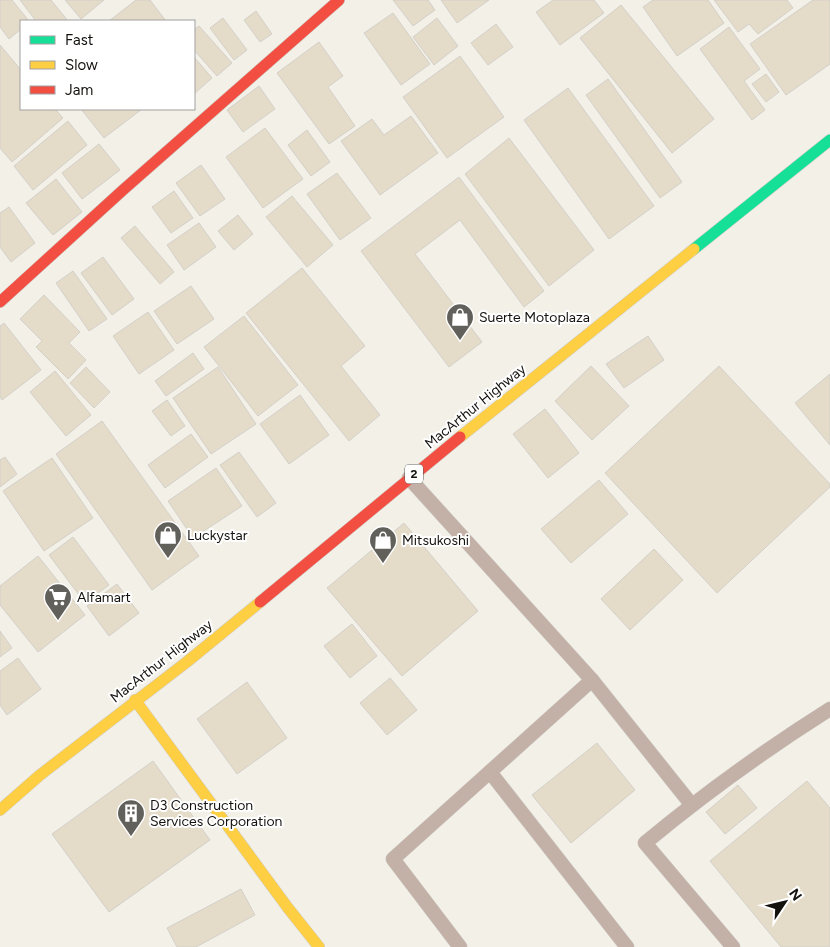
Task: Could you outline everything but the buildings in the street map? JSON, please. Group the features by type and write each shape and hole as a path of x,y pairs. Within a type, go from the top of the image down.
{"main road":[{"path":"0,302 123,190 339,0"},
{"name":"MacArthur Highway","path":"0,810 40,775 188,661 408,478 830,140"},
{"path":"135,700 288,908 319,947"}],"lane":[{"path":"408,478 592,680 691,804"},
{"path":"460,947 393,859 592,680"},
{"path":"733,947 645,843 691,804 770,747 830,709"},
{"path":"490,772 627,947"}],"traffic: fast":[{"path":"694,249 830,140"}],"traffic: slow":[{"path":"460,437 694,249"},
{"path":"0,810 40,775 188,661 260,602"},
{"path":"135,700 288,908 319,947"}],"traffic: jam":[{"path":"0,302 123,190 339,0"},
{"path":"260,602 460,437"}],"place":[{"name":"Suerte Motoplaza","path":"460,341"},
{"name":"Luckystar","path":"168,559"},
{"name":"Mitsukoshi","path":"383,564"},
{"name":"Alfamart","path":"58,621"},
{"name":"D3 Construction Services Corporation","path":"131,837"}]}
